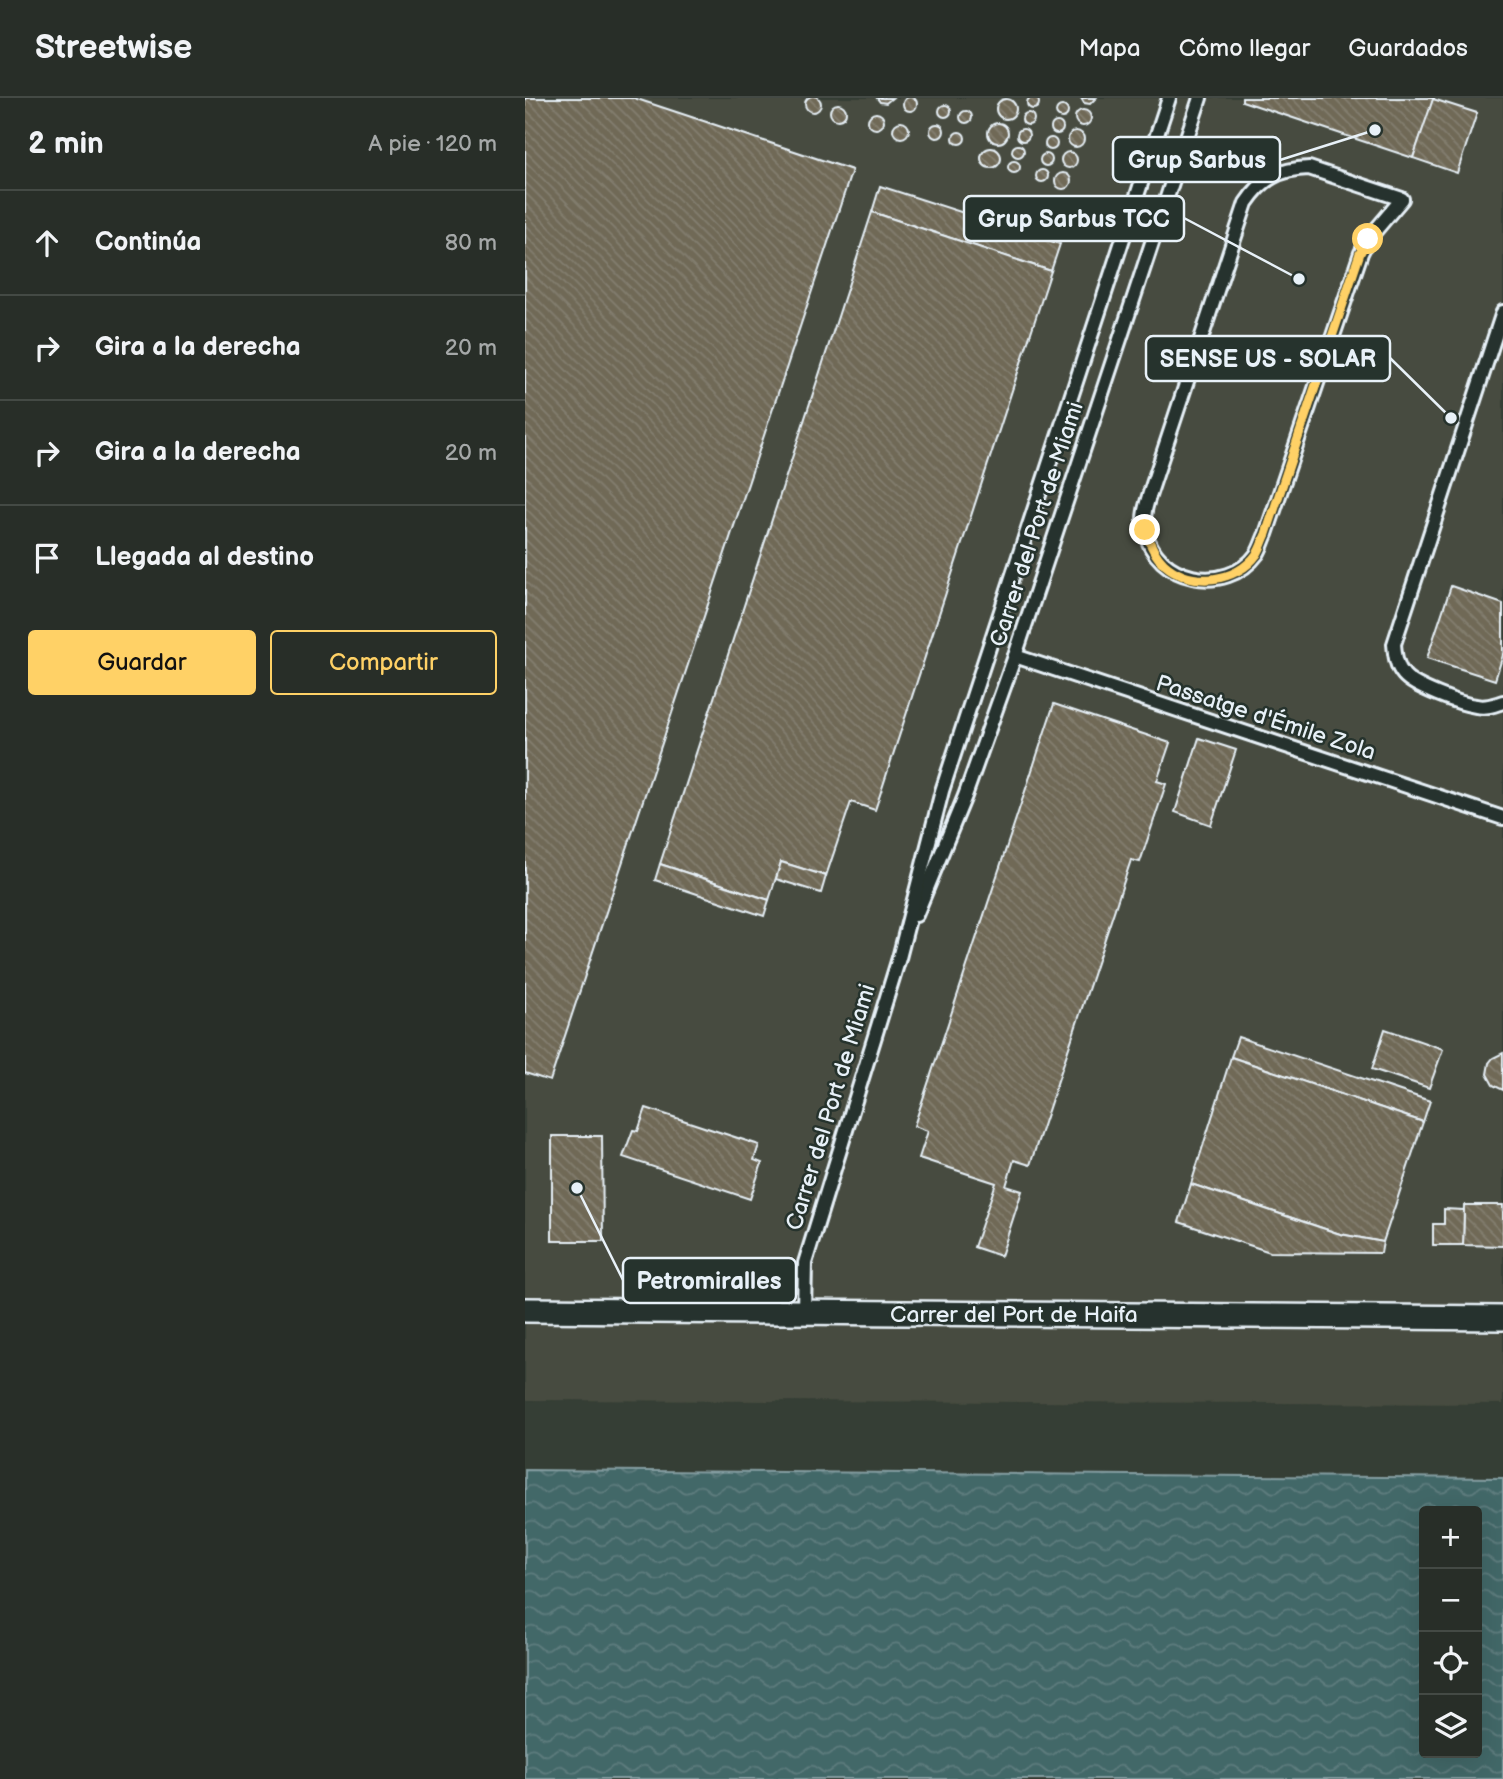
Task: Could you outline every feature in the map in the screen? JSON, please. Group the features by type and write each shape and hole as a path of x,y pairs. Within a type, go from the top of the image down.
{"street":[{"name":"Carrer del Port de Haifa","path":"525,1310 1503,1318"}],"lane":[{"name":"Carrer del Port de Miami","path":"804,1312 805,1263 899,958 942,791 1169,98"},
{"name":"Carrer del Port de Miami","path":"899,958 965,796 1015,656 1200,98"},
{"path":"1309,168 1402,199 1368,239 1360,253 1266,534 1257,553 1242,568 1222,578 1201,580 1180,574 1164,564 1152,549 1145,530 1144,511 1245,203 1271,175 1290,169 1309,168"},
{"path":"1503,312 1394,644 1395,660 1402,674 1415,685 1476,706 1492,706 1503,702"},
{"name":"Passatge d'Émile Zola","path":"1015,656 1503,818"}],"shaded area":[{"path":"525,98 1503,98 1503,1404 525,1400"}],"water":[{"path":"525,1470 1503,1478 1503,1779 525,1779"}],"building":[{"path":"813,96 821,104 813,112 805,104"},
{"path":"907,97 913,97 917,104 913,111 907,111 903,107 903,101"},
{"path":"1033,97 1039,103 1033,109 1027,103"},
{"path":"525,98 634,98 852,170 550,1081 525,1073"},
{"path":"877,98 892,98 886,103"},
{"path":"1081,98 1096,98 1090,104 1084,103"},
{"path":"1242,98 1434,98 1413,158 1242,101"},
{"path":"1006,99 1013,102 1016,109 1013,116 1006,119 999,116 996,109 999,102"},
{"path":"1433,99 1477,113 1457,173 1413,158"},
{"path":"838,104 846,112 838,120 830,112"},
{"path":"945,105 951,111 945,117 939,111"},
{"path":"1062,106 1068,112 1062,118 1056,112"},
{"path":"1083,110 1091,118 1083,126 1075,118"},
{"path":"966,111 972,117 966,123 960,117"},
{"path":"876,113 884,121 876,129 868,121"},
{"path":"1028,113 1034,119 1028,125 1022,119"},
{"path":"901,122 909,130 901,138 893,130"},
{"path":"1057,122 1063,128 1057,134 1051,128"},
{"path":"998,123 1005,126 1008,133 1005,140 998,143 991,140 988,133 991,126"},
{"path":"937,124 942,126 942,136 937,138 932,136 930,131 932,126"},
{"path":"1023,129 1029,135 1023,141 1017,135"},
{"path":"1076,131 1082,133 1082,145 1076,147 1070,145 1068,139 1070,133"},
{"path":"954,133 964,133 964,143 954,143"},
{"path":"1051,138 1057,144 1051,150 1045,144"},
{"path":"1018,145 1024,151 1018,157 1012,151"},
{"path":"991,148 998,151 1001,158 998,165 991,168 984,165 981,158 984,151"},
{"path":"1069,152 1077,160 1069,168 1061,160"},
{"path":"1046,154 1052,160 1046,166 1040,160"},
{"path":"1014,161 1020,167 1014,173 1008,167"},
{"path":"1042,170 1048,176 1042,182 1036,176"},
{"path":"1063,173 1069,175 1069,187 1063,189 1057,187 1055,181 1057,175"},
{"path":"880,186 1060,244 1051,271 872,212"},
{"path":"872,212 1051,271 875,810 851,802 826,876 781,862 769,900 660,864"},
{"path":"1451,586 1503,604 1503,655 1495,680 1427,658"},
{"path":"1054,704 1170,743 1157,781 1166,784 1140,862 1131,860 1030,1165 1014,1160 1006,1186 1022,1191 1001,1256 974,1247 996,1183 919,1158 928,1131 914,1126"},
{"path":"1199,738 1236,750 1211,825 1175,812"},
{"path":"781,862 826,876 821,893 776,879"},
{"path":"660,864 769,900 764,916 655,880"},
{"path":"1385,1029 1443,1049 1429,1088 1372,1069"},
{"path":"1238,1037 1430,1101 1423,1122 1231,1057"},
{"path":"1503,1053 1503,1090 1493,1085 1487,1074 1489,1063"},
{"path":"1231,1057 1423,1122 1383,1242 1340,1234 1191,1184"},
{"path":"646,1108 759,1145 754,1160 762,1163 750,1199 623,1157 633,1130 638,1131"},
{"path":"552,1136 602,1136 603,1241 552,1241"},
{"path":"1191,1184 1340,1234 1383,1242 1381,1253 1270,1252 1179,1222"},
{"path":"1464,1205 1503,1205 1503,1246 1463,1245"},
{"path":"1444,1209 1464,1210 1463,1245 1433,1245 1433,1224 1444,1224"}],"place":[{"name":"Grup Sarbus","path":"1375,130"},
{"name":"Grup Sarbus TCC","path":"1299,279"},
{"name":"SENSE US - SOLAR","path":"1451,418"},
{"name":"Petromiralles","path":"577,1188"}],"route":[{"path":"1145,530 1152,549 1164,564 1180,574 1201,580 1222,578 1242,568 1257,553 1266,534 1360,253 1368,239"}]}
